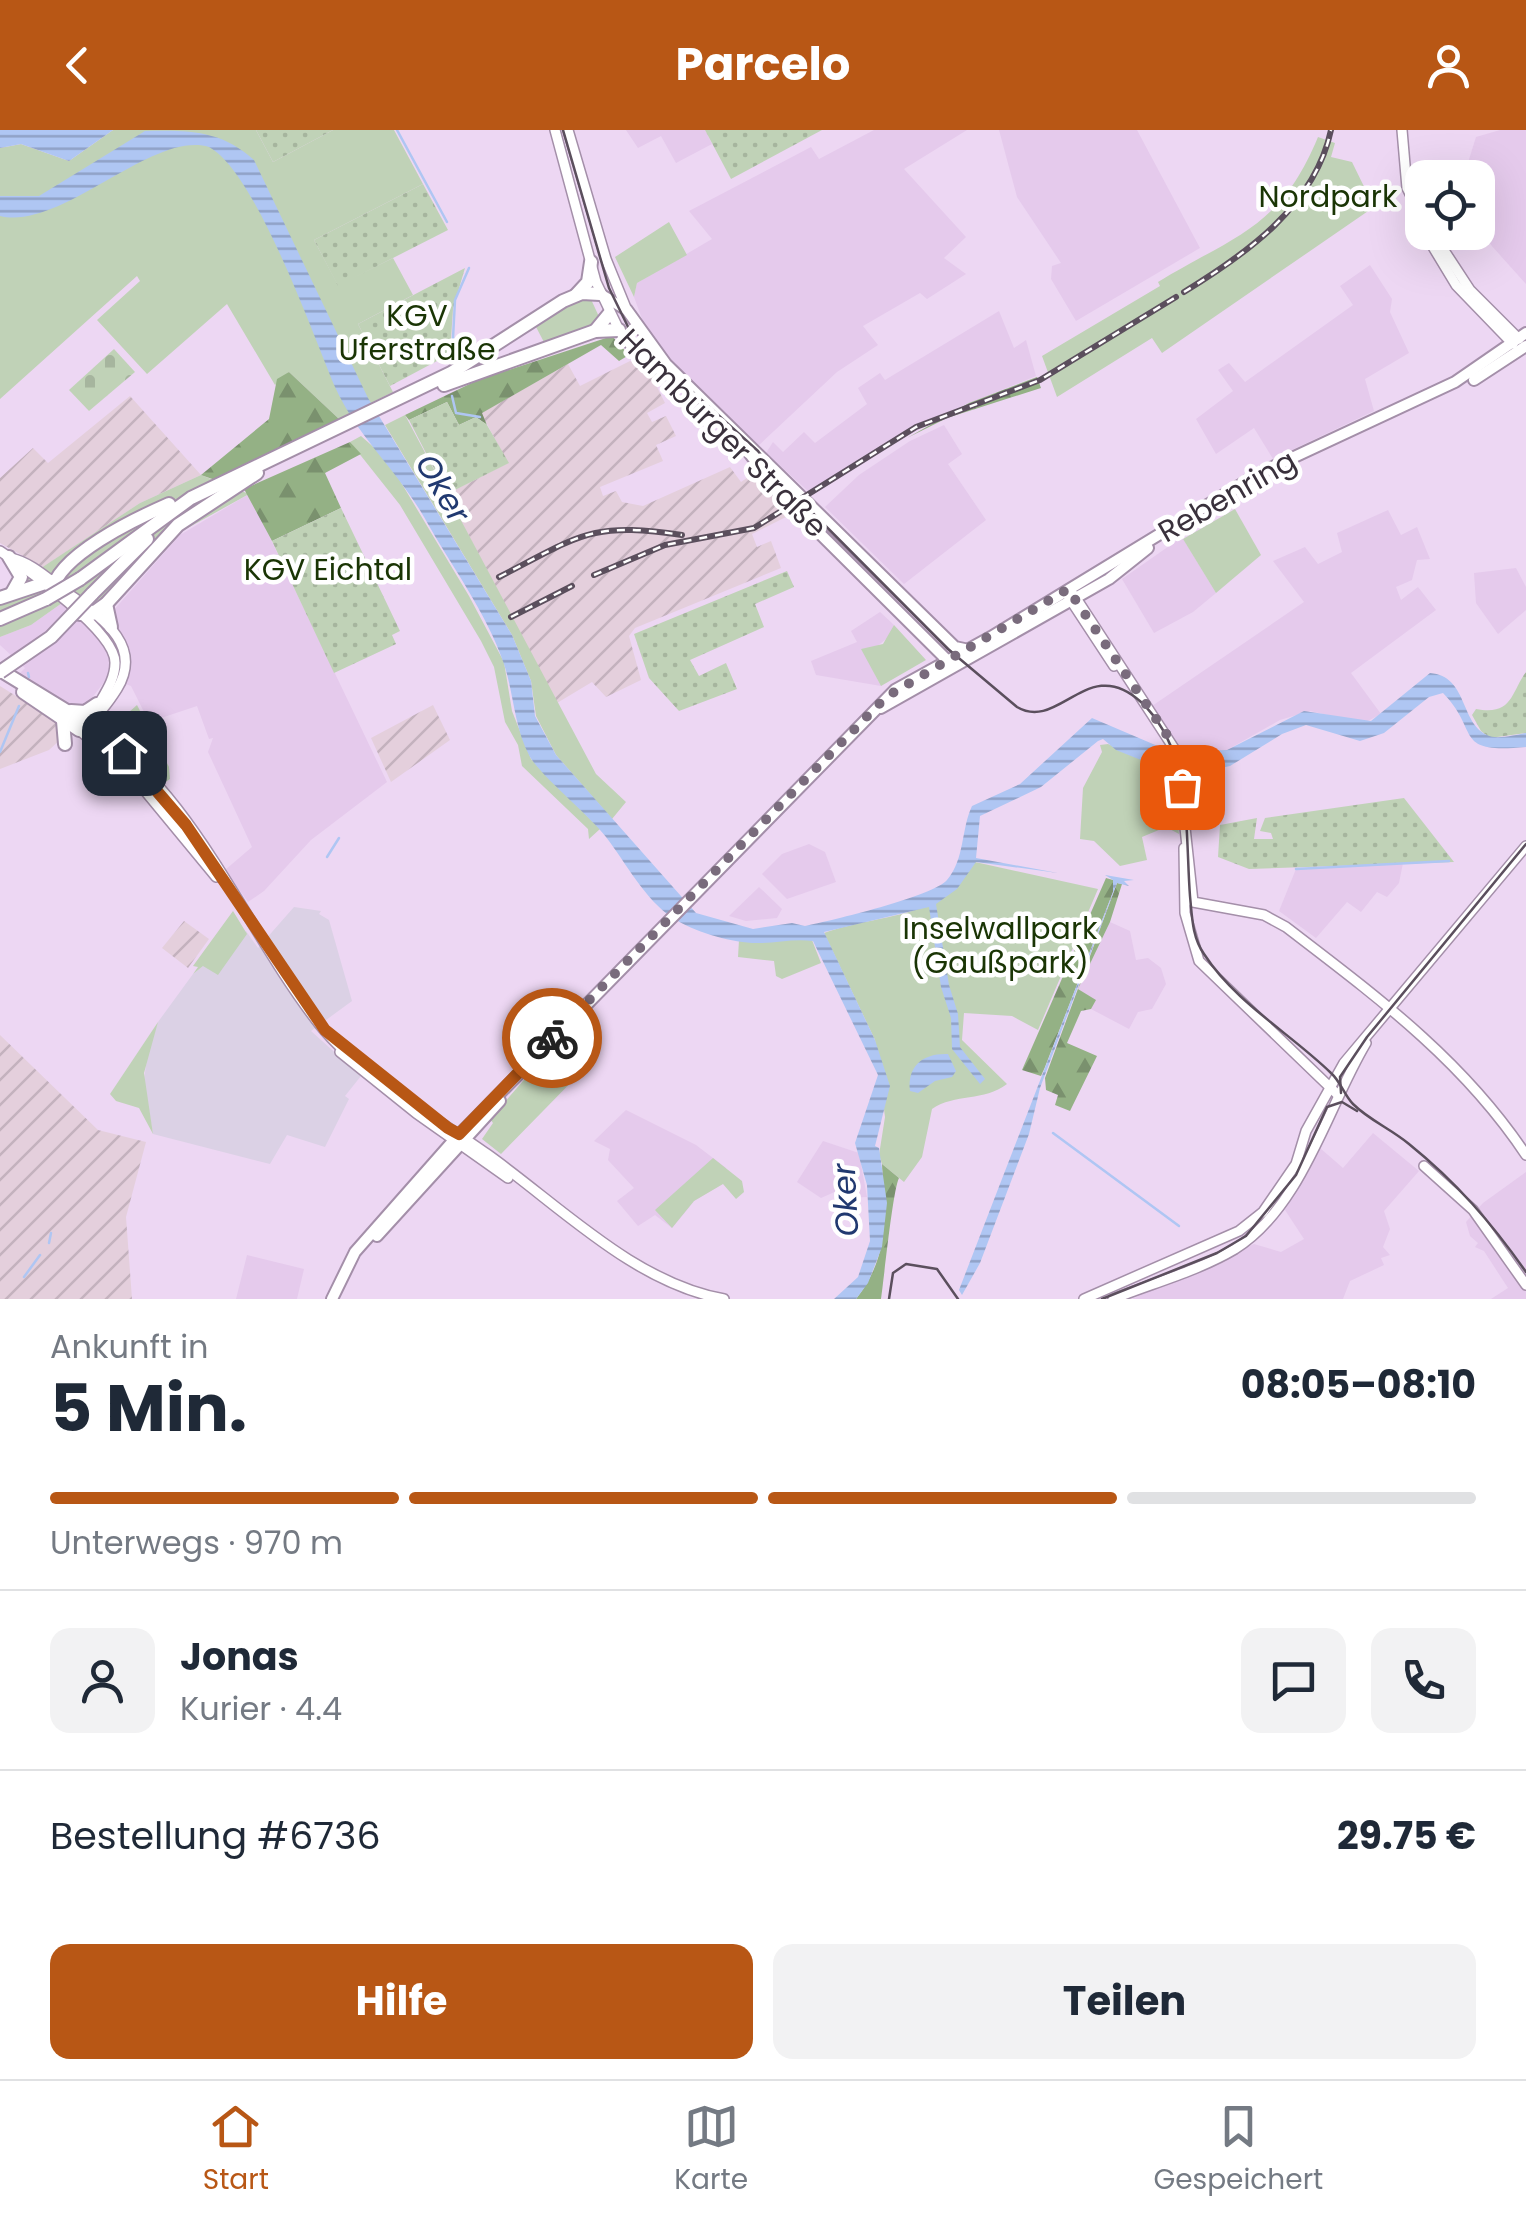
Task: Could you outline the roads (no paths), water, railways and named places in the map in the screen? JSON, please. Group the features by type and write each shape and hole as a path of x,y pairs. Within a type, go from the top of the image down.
{"highway":[{"path":"469,370 576,295 588,282 590,262"},
{"path":"576,295 598,288"},
{"path":"595,332 614,297"},
{"path":"0,616 47,586 126,525 469,370 595,332 619,330"},
{"path":"89,719 65,715 0,674 51,637 166,524 308,445"},
{"path":"111,627 94,610 178,525 257,473"},
{"path":"5,596 80,579 161,517 222,482"},
{"path":"4,554 21,580 5,596"},
{"path":"65,715 85,712 89,719"},
{"path":"65,715 65,744"}],"main road":[{"path":"555,130 598,288"},
{"name":"Hamburger Straße","path":"568,130 614,297 619,330 637,354 669,376 753,456 780,494 888,604 957,660"},
{"path":"1402,130 1405,165"},
{"path":"1436,250 1456,285 1522,345"},
{"path":"1444,250 1470,290 1522,345"},
{"name":"Hamburger Straße","path":"598,288 627,310 666,364 825,516 957,660"},
{"name":"Rebenring","path":"334,1299 359,1254 460,1140 876,706 1071,596 1260,473 1449,385 1522,345"},
{"path":"814,526 825,516"},
{"path":"4,554 47,586 94,610 115,656 112,680 89,719"},
{"path":"1071,596 1174,754 1192,899 1205,906 1271,917 1391,1008 1424,1034 1481,1091 1526,1155"},
{"path":"888,604 896,606 906,600"},
{"path":"89,719 122,678 126,663 123,645 111,627"},
{"path":"89,719 140,768 186,825 318,1021 362,1066"},
{"path":"89,719 103,719 109,739"},
{"path":"89,719 98,743 159,806 222,884 312,1020 362,1066 460,1140 632,1262 704,1299"},
{"path":"1179,772 1186,920 1202,965 1337,1094"},
{"path":"1114,1299 1184,1271 1198,1257 1273,1207 1330,1084 1526,846"},
{"path":"1186,920 1205,906"},
{"path":"1084,1299 1180,1258 1239,1246 1305,1166 1337,1094 1369,1036"},
{"path":"460,1140 483,1161 501,1169"},
{"path":"1424,1166 1473,1210 1526,1285"},
{"path":"632,1262 724,1299"}],"water":[{"path":"0,130 113,130 69,161 21,144 0,148"},
{"path":"145,131 217,137 254,160 368,398 512,635 531,681 535,716 556,755 696,913 753,929 792,923 805,926 881,907 938,886 947,880 957,863 972,806 1020,784 1092,718 1160,747 1164,753 1227,750 1304,711 1371,721 1430,673 1451,682 1478,729 1495,737 1526,733 1526,747 1487,747 1477,743 1443,693 1429,697 1384,733 1360,741 1306,725 1282,734 1230,766 1207,771 1171,772 1116,750 1103,739 1098,741 1041,787 980,816 976,858 1058,873 976,862 957,889 936,904 949,985 958,1014 960,1047 985,1079 980,1084 952,1049 951,1018 941,987 929,907 824,932 875,1040 890,1086 875,1146 879,1148 887,1203 882,1247 868,1283 856,1299 834,1299 858,1277 870,1241 867,1185 855,1143 878,1075 813,941 742,942 701,932 673,918 645,891 598,828 536,765 521,734 504,664 488,626 413,500 344,405 264,220 227,162 209,147 186,146 134,165 51,209 24,217 0,216 0,196 39,196"},
{"path":"1105,875 1134,880 1124,881 1129,886 1117,883 1040,1088 1029,1134 980,1263 962,1295 959,1290 1113,892 1113,880"},
{"path":"948,1054 956,1071 952,1077 935,1081 918,1093 910,1091 911,1075 918,1063"}],"waterway":[{"path":"397,130 447,222"},
{"path":"452,357 455,300 469,268"},
{"path":"452,396 456,413 480,417"},
{"path":"28,673 29,677"},
{"path":"0,752 19,706"},
{"path":"327,857 339,838"},
{"path":"1296,869 1449,861"},
{"path":"1053,1133 1179,1226"},
{"path":"49,1243 51,1233"},
{"path":"24,1277 40,1255"}],"tram line":[{"path":"563,130 609,288 634,339 758,451 778,478 948,649 1017,707 1032,712 1047,710 1105,686 1122,689 1141,702 1158,722 1178,768 1186,819 1192,919 1204,954 1247,1002 1331,1073 1353,1104 1409,1144 1457,1188 1526,1272"},
{"path":"1341,1093 1340,1077 1367,1037 1526,844"},
{"path":"1102,1299 1217,1253 1246,1236 1296,1175 1327,1107 1342,1102 1357,1111"},
{"path":"889,1299 893,1273 906,1264 937,1269 958,1299"}],"railway":[{"path":"1184,292 1254,244 1294,205 1323,157 1331,130"},
{"path":"594,575 665,545 754,528 916,427 1040,380 1176,297"},
{"path":"499,577 586,535 626,530 682,535"},
{"path":"511,617 572,586"}],"park label":[{"name":"Nordpark","path":"1328,196"},
{"name":"KGV Uferstraße","path":"417,332"},
{"name":"KGV Eichtal","path":"328,569"},
{"name":"Inselwallpark (Gaußpark)","path":"1000,945"}],"water label":[{"name":"Oker","path":"443,488"},
{"name":"Oker","path":"845,1200"}]}
